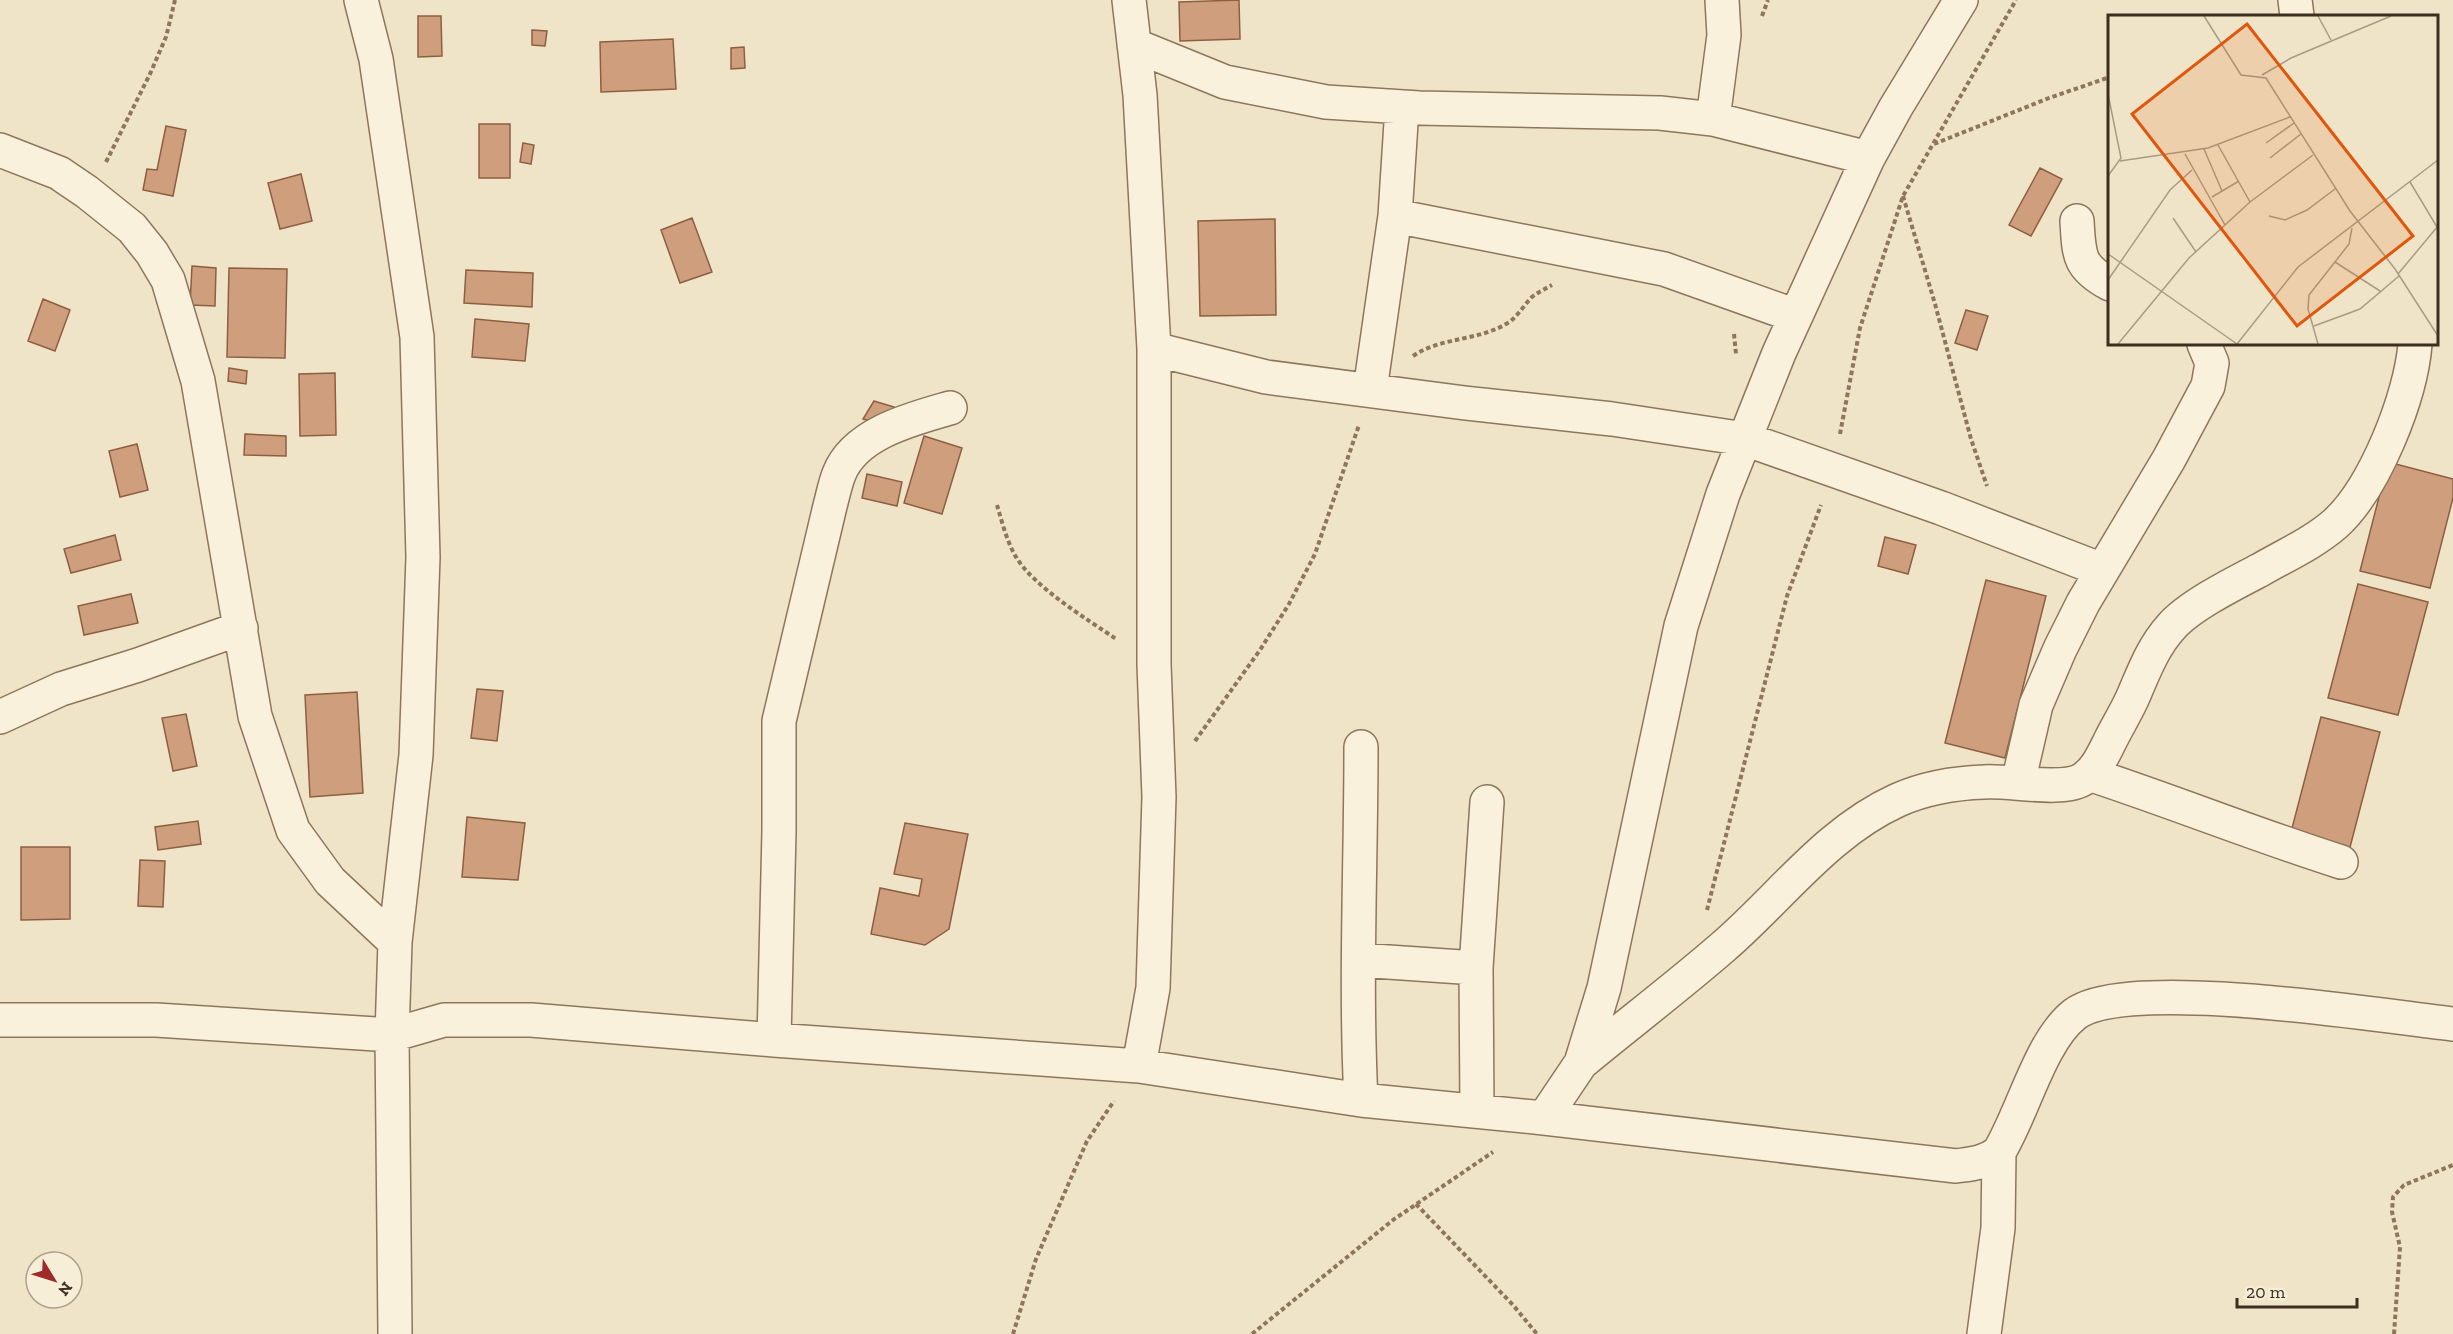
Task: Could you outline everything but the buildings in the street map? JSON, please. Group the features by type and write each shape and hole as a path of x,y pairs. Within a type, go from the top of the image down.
{"street":[{"path":"361,0 376,59 417,337 423,557 416,755 395,942 392,1035 395,1334"},
{"path":"1129,0 1140,95 1154,349 1154,664 1159,797 1153,988 1139,1066"},
{"path":"1713,119 1724,35 1722,0"},
{"path":"1581,1063 1604,988 1681,626 1723,494 1796,316 1868,158 1896,106 1961,0"},
{"path":"2295,0 2297,15"},
{"path":"1134,45 1225,82 1326,102 1402,107 1660,113 1713,119 1868,158"},
{"path":"1370,390 1395,216 1402,107"},
{"path":"0,150 59,173 87,192 132,228 152,253 168,280 198,381 255,716 293,830 330,881 395,942"},
{"path":"1395,216 1664,269 1796,316"},
{"path":"2077,221 2080,257 2084,266 2096,277 2108,283"},
{"path":"2018,783 2036,705 2060,649 2102,570 2169,459 2208,386 2212,363 2204,345"},
{"path":"1544,1118 1581,1063 1724,946 1850,828 1878,810 1922,790 1985,782 2072,785 2089,774 2097,765 2161,639 2172,624 2246,577 2310,543 2334,525 2362,493 2398,416 2414,360 2415,345"},
{"path":"1154,349 1266,377 1612,419 1745,440 1833,470 2102,570"},
{"path":"774,1040 779,721 839,472 861,446 898,423 950,408"},
{"path":"0,717 61,689 138,665 241,628"},
{"path":"1361,747 1357,1019 1361,1100"},
{"path":"2089,774 2341,862"},
{"path":"1477,1111 1476,968 1487,802"},
{"path":"1359,960 1476,968"},
{"path":"1984,1334 1998,1228 1999,1152 2047,1050 2063,1026 2076,1013 2092,1005 2120,999 2177,997 2266,1003 2453,1024"},
{"path":"0,1020 156,1020 392,1035 444,1020 531,1020 1139,1066 1361,1100 1544,1118 1956,1166 1974,1164 1999,1152"}],"path":[{"path":"87,192 110,156 150,74 166,37 175,0"},
{"path":"1692,972 1787,596 1833,470 1860,328 1903,196 2016,0"},
{"path":"1934,144 2108,77"},
{"path":"1903,196 1971,439 2003,532"},
{"path":"1193,743 1260,650 1289,604 1315,554 1370,390 1422,350 1444,341 1484,332 1506,324 1519,314 1533,296 1553,285"},
{"path":"1733,332 1737,359"},
{"path":"997,506 1016,558 1027,571 1061,601 1154,664"},
{"path":"1013,1334 1036,1259 1087,1141 1139,1066"},
{"path":"1252,1334 1393,1220 1495,1151"},
{"path":"2394,1334 2400,1247 2392,1212 2392,1197 2403,1185 2453,1164"},
{"path":"1416,1204 1506,1296 1537,1334"}]}
